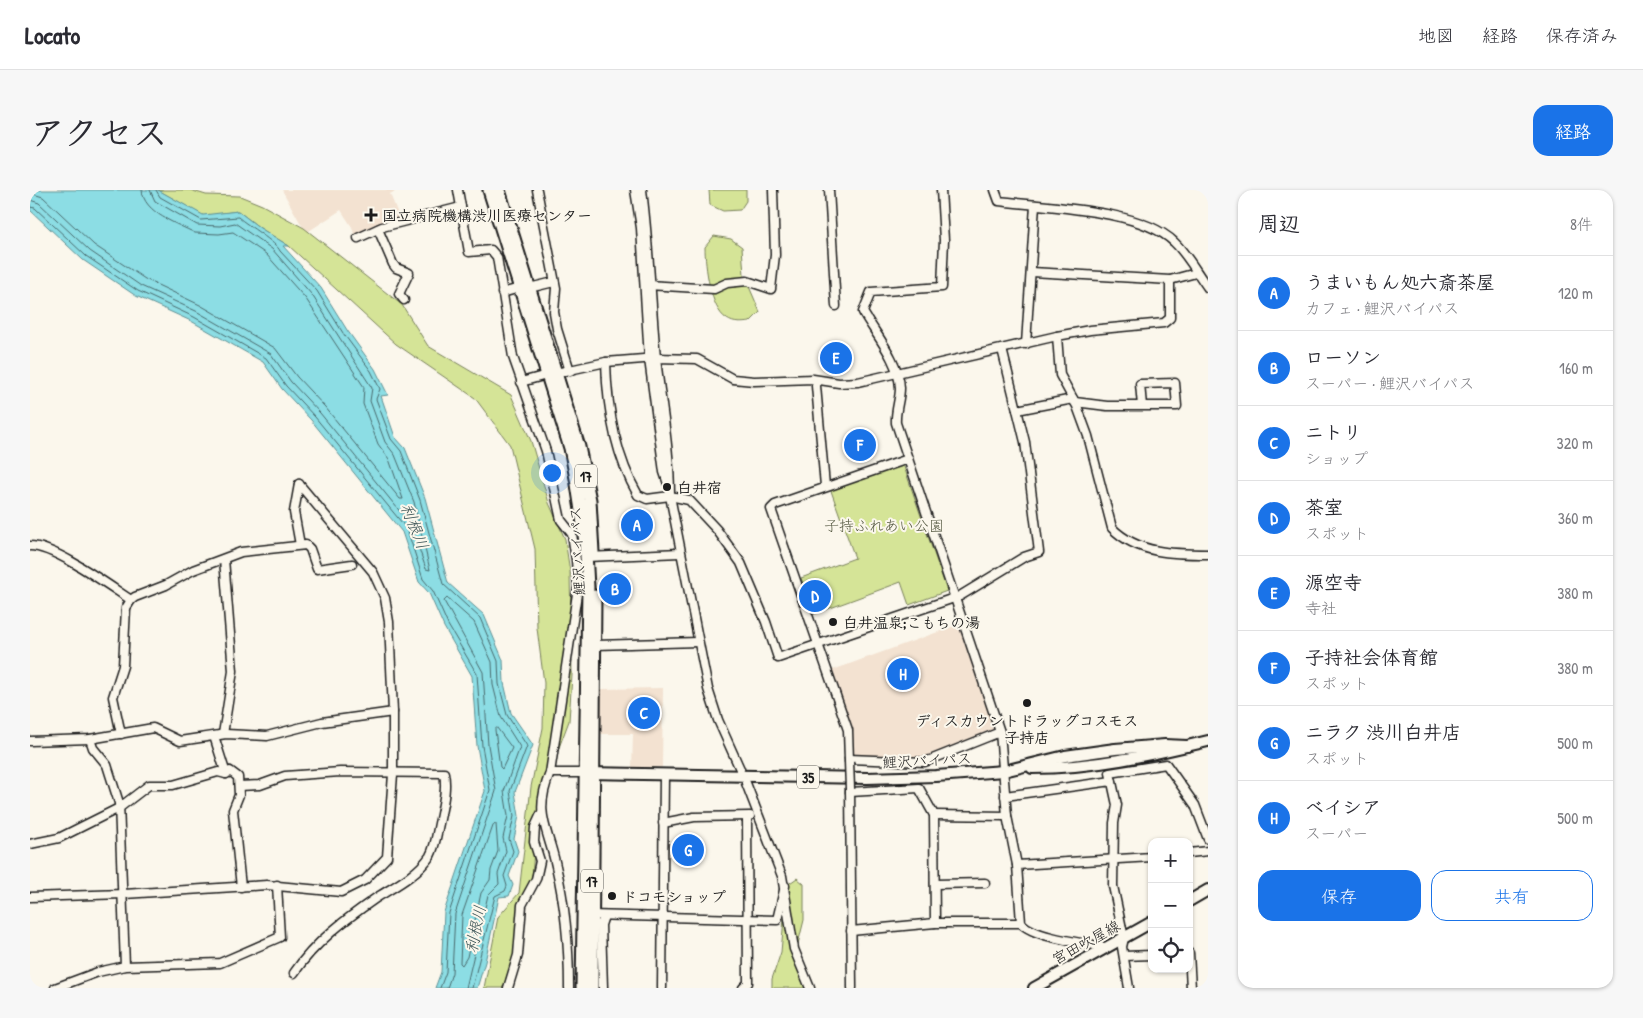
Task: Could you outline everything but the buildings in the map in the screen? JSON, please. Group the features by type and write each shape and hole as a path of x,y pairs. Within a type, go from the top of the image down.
{"highway":[{"name":"鯉沢バイパス","path":"489,190 525,288"},
{"name":"鯉沢バイパス","path":"499,190 525,288 552,374 576,476 590,557 596,646 589,773"},
{"name":"鯉沢バイパス","path":"590,557 588,915 592,988"},
{"name":"鯉沢バイパス","path":"582,988 588,915"}],"main road":[{"name":"鯉沢バイパス","path":"589,773 866,778 1004,771 1065,756 1115,749 1165,745 1187,746 1208,741"},
{"path":"1193,899 1208,890"},
{"name":"宮田吹屋線","path":"1034,988 1148,924"}],"street":[{"path":"458,190 469,252 491,250 495,252 513,357 546,451 561,520 572,534 578,587 550,773 544,787 541,812 535,827 534,842 540,861 536,878 522,905 518,955 508,988"},
{"path":"537,190 556,288 554,312 557,329 570,371"},
{"path":"635,190 648,285"},
{"path":"642,190 652,359 668,453 670,492 680,553 698,642 718,720 740,769"},
{"path":"648,285 714,289 728,283 746,281 771,289 775,255 773,190"},
{"path":"829,190 836,306"},
{"path":"941,190 944,240 942,287 871,292 868,293 863,312 896,368 900,389 895,411 896,423 1000,732 1007,816 1017,865 1021,923"},
{"path":"995,190 999,201 1133,218 1160,230 1175,242 1208,288"},
{"path":"1026,344 1035,205"},
{"path":"358,238 378,229 462,207"},
{"path":"378,229 393,264 396,268 409,273 399,294 404,300"},
{"path":"1032,272 1170,280 1196,273"},
{"path":"522,382 606,362 697,359 733,379 754,381 813,379 817,381 858,382 1057,336 1090,330 1164,323 1170,318 1170,280"},
{"path":"502,293 554,282"},
{"path":"1057,336 1060,375 1074,401 1088,436 1112,528 1142,547 1156,552 1208,554"},
{"path":"606,362 606,391 609,411 622,457 634,488 642,498 670,492 689,500 717,530 741,564 766,622 778,658 955,596 960,596 1024,557 1039,552 1025,442 1002,349"},
{"path":"817,381 825,486"},
{"path":"1017,410 1074,401 1142,406 1176,406 1175,383 1140,384 1142,406"},
{"path":"852,988 848,730 771,509 775,505 825,486 908,458"},
{"path":"30,896 124,894 277,885 341,892 365,880 387,857 394,774 389,622 385,598 379,581 340,531 299,484 294,512 300,546"},
{"path":"30,546 38,546 56,553 131,600"},
{"path":"121,734 113,697 123,666 126,608 131,600 166,585 193,570 251,550 308,546 317,569 352,564"},
{"path":"590,557 680,553"},
{"path":"223,734 233,671 224,558"},
{"path":"596,646 698,642"},
{"path":"30,741 90,738 153,728 180,741 223,734 267,736 322,722 393,712"},
{"path":"849,760 925,762 1000,732"},
{"path":"214,736 226,774"},
{"path":"90,738 92,748 107,765 119,808 121,887 124,894 125,966"},
{"path":"1128,988 1122,947 1124,938 1113,886 1114,823 1117,805 1110,773 1166,764 1195,805 1208,839"},
{"path":"30,844 59,838 119,808 149,785 173,784 218,772 226,774 230,771 238,777 239,786 233,810 241,887"},
{"path":"239,786 260,785 285,776 340,772 444,773 445,789 442,809 431,854 405,880 345,921 310,952 294,973"},
{"path":"550,773 589,773"},
{"path":"662,988 664,774"},
{"path":"1006,796 1112,781"},
{"path":"746,783 760,816 784,886 794,948 810,988"},
{"path":"850,790 919,788 934,815 935,923"},
{"path":"541,812 543,825 556,866 569,957 569,988"},
{"path":"934,815 1007,816"},
{"path":"743,988 748,983 747,816"},
{"path":"663,823 694,817 760,816"},
{"path":"1193,853 1208,851"},
{"path":"1017,865 1148,856"},
{"path":"935,884 985,883"},
{"path":"55,988 98,972 125,966 220,963 280,937 277,885"},
{"path":"588,915 777,920 784,886"},
{"path":"603,988 601,925 604,916"},
{"path":"851,931 935,923 1021,923 1024,926 1048,935 1105,947"},
{"path":"1124,956 1148,955"},
{"path":"1190,973 1191,988"}],"shaded area":[{"name":"国立病院機構渋川医療センター","path":"282,190 397,190 390,194 400,219 355,238 352,227 341,210 306,233"},
{"path":"960,624 989,708 994,731 925,759 857,758 852,753 830,671"},
{"path":"663,688 662,767 632,768 633,734 600,734 601,689"}],"green space":[{"path":"158,190 190,190 206,195 240,196 262,205 304,228 402,305 428,346 511,395 531,441 549,503 565,539 570,572 572,675 569,721 544,787 535,830 532,881 517,914 517,945 503,988 484,988 498,917 519,893 531,787 543,728 544,683 537,628 535,549 510,445 475,398 396,344 289,246 260,228 238,211 203,216"},
{"path":"709,190 746,190 746,201 740,210 723,211 710,205"},
{"path":"714,236 731,239 742,247 744,275 760,312 750,322 732,322 721,314 716,306 707,275 705,255 705,247"},
{"name":"子持ふれあい公園","path":"903,464 947,591 909,605 901,582 814,614 801,578 855,558 830,488"},
{"path":"797,878 804,884 804,920 798,944 802,979 807,988 772,988 772,979 781,952 787,885"}],"water":[{"name":"利根川","path":"30,190 158,190 203,215 238,211 260,228 289,246 283,246 321,288 347,330 375,369 388,395 381,396 395,437 405,448 425,498 448,583 484,615 503,660 504,683 511,713 533,745 515,792 519,816 514,839 518,851 509,876 513,885 509,896 499,897 485,962 477,988 435,988 441,972 444,912 485,791 477,746 472,676 444,627 429,593 419,582 402,532 311,420 282,389 263,362 191,321 136,296 83,260 30,210"}],"place":[{"name":"国立病院機構渋川医療センター","path":"371,215"},
{"name":"源空寺","path":"836,358"},
{"name":"子持社会体育館","path":"860,445"},
{"name":"白井宿","path":"667,487"},
{"name":"うまいもん処六斎茶屋","path":"637,525"},
{"name":"ローソン","path":"615,589"},
{"name":"茶室","path":"815,596"},
{"name":"白井温泉;こもちの湯","path":"833,622"},
{"name":"ベイシア","path":"903,674"},
{"name":"ディスカウントドラッグコスモス 子持店","path":"1027,703"},
{"name":"ニトリ","path":"644,713"},
{"name":"ニラク 渋川白井店","path":"688,850"},
{"name":"ドコモショップ","path":"612,896"}]}
